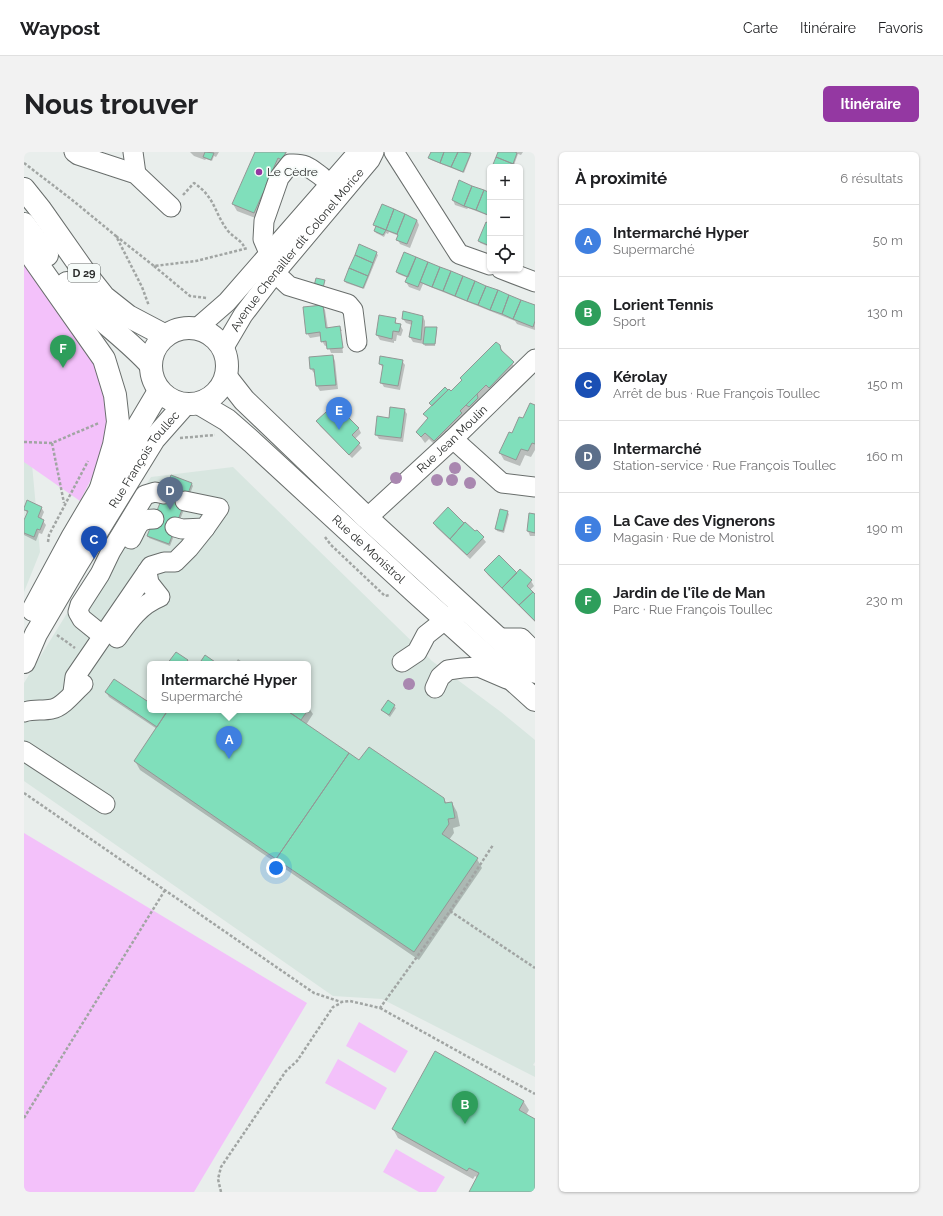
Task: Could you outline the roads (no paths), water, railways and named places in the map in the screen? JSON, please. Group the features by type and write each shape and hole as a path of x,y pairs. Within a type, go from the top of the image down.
{"main road":[{"name":"D 29","path":"24,190 40,209 85,273 104,297 128,316 158,332"},
{"name":"D 29","path":"24,224 75,294 95,315 136,349 150,364"},
{"path":"24,245 104,359 115,395 118,422 114,445 101,488"},
{"path":"196,329 205,331 216,338 223,349 227,362 226,377 221,388 212,398 192,404 173,402 159,392 153,382 150,364 157,345 158,332 196,329"},
{"name":"Rue de Monistrol","path":"226,377 244,400 367,518 535,672"},
{"name":"Rue François Toullec","path":"24,626 73,536 159,392"},
{"name":"Rue François Toullec","path":"24,662 36,634 77,564 158,434 192,404"},
{"name":"Rue de Monistrol","path":"192,404 227,420 247,437 535,700"}],"street":[{"path":"74,152 78,155 136,174 171,207"},
{"path":"133,152 136,174"},
{"path":"305,152 306,156 326,180"},
{"name":"Avenue Chenailler dit Colonel Morice","path":"196,329 227,302 266,246 298,222 326,180 358,152"},
{"name":"Avenue Chenailler dit Colonel Morice","path":"223,349 243,315 275,273 370,160 374,152"},
{"path":"394,152 459,254 487,264"},
{"path":"266,246 264,222 280,178 290,164 307,166 326,180"},
{"path":"510,272 535,280"},
{"path":"275,273 290,286 350,305 353,310 357,342"},
{"name":"Rue Jean Moulin","path":"367,518 535,359"},
{"path":"453,438 502,483 535,487"},
{"path":"103,636 82,619 78,612 80,604 100,574 111,551 145,496 155,492 164,494"},
{"path":"73,692 75,677 151,566 164,562 175,562 189,548 219,508 185,501"},
{"path":"100,574 132,539 138,524 146,519 154,519"},
{"path":"175,527 182,529 205,528"},
{"path":"24,712 57,708 66,702 73,692 84,684 131,618 149,602 160,597 149,582 147,572"},
{"path":"422,598 426,635"},
{"path":"402,662 417,652 426,635 450,616 459,615 477,618"},
{"path":"498,638 521,638 535,652"},
{"path":"435,688 440,677 448,670 462,668 479,667 516,682"},
{"path":"24,750 105,804"}],"place":[{"name":"Le Cèdre","path":"259,172"},
{"name":"Jardin de l'île de Man","path":"63,368"},
{"name":"La Cave des Vignerons","path":"339,430"},
{"name":"Intermarché","path":"170,510"},
{"name":"Kérolay","path":"94,559"},
{"name":"Intermarché Hyper","path":"229,759"},
{"name":"Lorient Tennis","path":"465,1124"}]}
